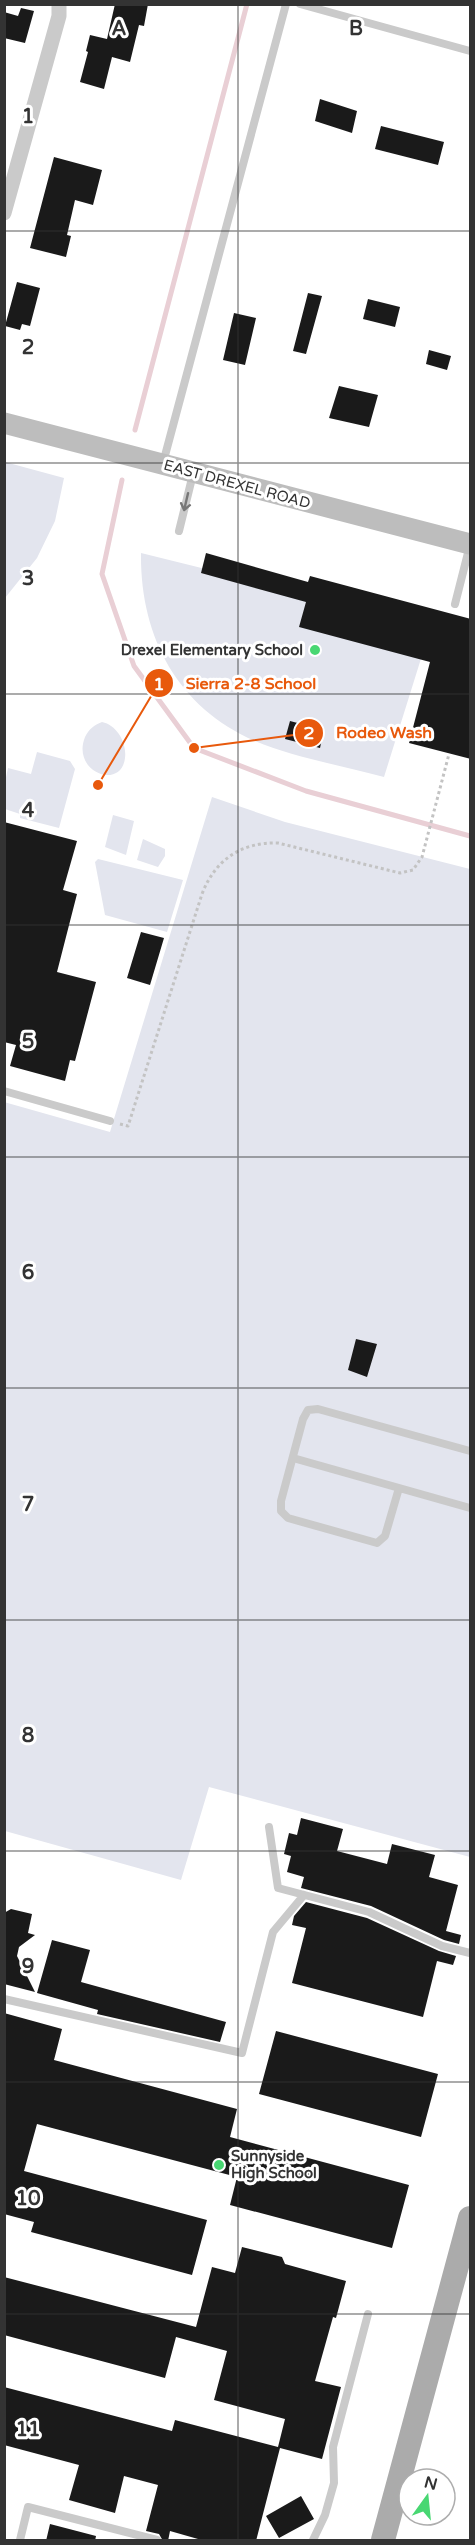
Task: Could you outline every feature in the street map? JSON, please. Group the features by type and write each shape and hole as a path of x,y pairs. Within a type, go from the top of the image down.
{"main road":[{"path":"383,2541 471,2218"}],"street":[{"path":"4,213 59,16 59,4"},
{"name":"EAST DREXEL ROAD","path":"4,423 470,544"}],"lane":[{"path":"163,464 286,4"},
{"path":"300,4 471,51"},
{"path":"179,531 194,473"},
{"path":"455,604 470,544"},
{"path":"4,1091 110,1121"},
{"path":"399,1488 385,1536 377,1542 369,1542 288,1518 281,1512 281,1501 292,1458 303,1419 308,1410 318,1409 471,1451"},
{"path":"292,1458 471,1508"},
{"path":"269,1827 278,1888 369,1912 442,1946 471,1953"},
{"path":"4,1999 242,2054 273,1932 304,1895"},
{"path":"313,2541 325,2516 334,2482 333,2447 368,2314"},
{"path":"20,2541 28,2507 157,2541"}],"path":[{"path":"110,1121 128,1126 202,894 210,877 224,860 242,849 265,843 292,846 400,873 412,870 422,857 449,754"}],"shaded area":[{"path":"5,462 64,478 55,521 37,558 5,598"},
{"path":"141,553 424,623 429,633 384,777 270,747 228,727 204,709 184,688 168,665 156,640 147,613 142,584"},
{"path":"102,722 112,727 123,741 125,758 122,768 115,774 98,773 90,768 85,760 83,749 85,737 94,726"},
{"path":"37,752 70,761 75,769 59,828 20,818 20,814 5,809 5,782 8,768 31,774"},
{"path":"212,797 285,822 470,869 470,1857 209,1787 181,1880 5,1831 4,1102 110,1132"},
{"path":"113,815 134,821 126,855 105,847"},
{"path":"143,839 165,849 165,856 158,867 137,860"},
{"path":"98,859 183,880 167,932 105,915 95,862"}],"building":[{"path":"115,4 148,4 144,26 139,25 130,62 112,57 104,89 80,82 90,35 107,39"},
{"path":"21,8 34,11 25,43 4,38 4,12 18,16"},
{"path":"320,99 357,111 352,133 315,121"},
{"path":"381,126 444,142 438,165 375,149"},
{"path":"54,157 102,170 93,205 75,200 67,235 71,236 66,257 30,248"},
{"path":"17,282 40,288 30,326 22,324 20,330 5,326"},
{"path":"308,293 322,296 306,354 293,351"},
{"path":"368,299 400,307 395,327 363,319"},
{"path":"234,313 256,318 245,365 223,360"},
{"path":"429,350 451,356 447,370 426,364"},
{"path":"339,386 378,395 369,427 329,418"},
{"path":"206,553 308,582 310,576 471,619 471,759 409,743 430,662 299,627 306,602 201,573"},
{"path":"290,721 324,730 320,748 285,739"},
{"path":"4,822 77,841 63,890 77,894 57,972 96,982 75,1061 70,1060 65,1081 10,1066 16,1045 4,1042"},
{"path":"141,932 164,938 150,985 127,978"},
{"path":"356,1339 377,1344 367,1377 348,1370"},
{"path":"301,1818 343,1829 337,1851 387,1864 392,1844 435,1855 429,1877 458,1885 446,1931 461,1935 459,1944 444,1940 371,1906 301,1888 304,1877 287,1872 291,1856 284,1854 289,1833 297,1835"},
{"path":"306,1902 367,1918 439,1951 456,1956 453,1965 437,1961 423,2017 292,1983 306,1928 292,1925 294,1916"},
{"path":"11,1909 32,1914 28,1933 35,1935 19,1947 17,1956 35,1992 4,1984 4,1913"},
{"path":"52,1940 90,1950 81,1982 226,2022 220,2042 97,2014 98,2010 37,1993"},
{"path":"4,2013 62,2029 54,2060 237,2109 230,2137 409,2185 392,2248 230,2205 237,2177 37,2124 24,2171 207,2220 192,2275 31,2232 34,2222 4,2214"},
{"path":"276,2031 438,2074 421,2137 259,2094"},
{"path":"242,2247 282,2257 285,2264 346,2281 315,2381 341,2387 322,2459 280,2448 256,2541 205,2541 170,2531 168,2541 163,2541 159,2534 146,2531 158,2485 124,2476 115,2513 69,2500 79,2465 4,2445 4,2387 172,2431 175,2420 278,2447 285,2419 214,2400 227,2351 176,2337 165,2378 4,2335 4,2277 196,2327 212,2267 235,2273"},
{"path":"301,2496 314,2519 279,2538 266,2516"},
{"path":"50,2524 96,2536 95,2541 46,2541"}],"waterway":[{"path":"135,430 247,4"},
{"path":"122,480 102,574 134,666 194,748 306,791 470,836"}],"place":[{"name":"Drexel Elementary School","path":"315,650"},
{"name":"Rodeo Wash","path":"194,748"},
{"name":"Sierra 2-8 School","path":"98,785"},
{"name":"Sunnyside High School","path":"219,2165"}]}
